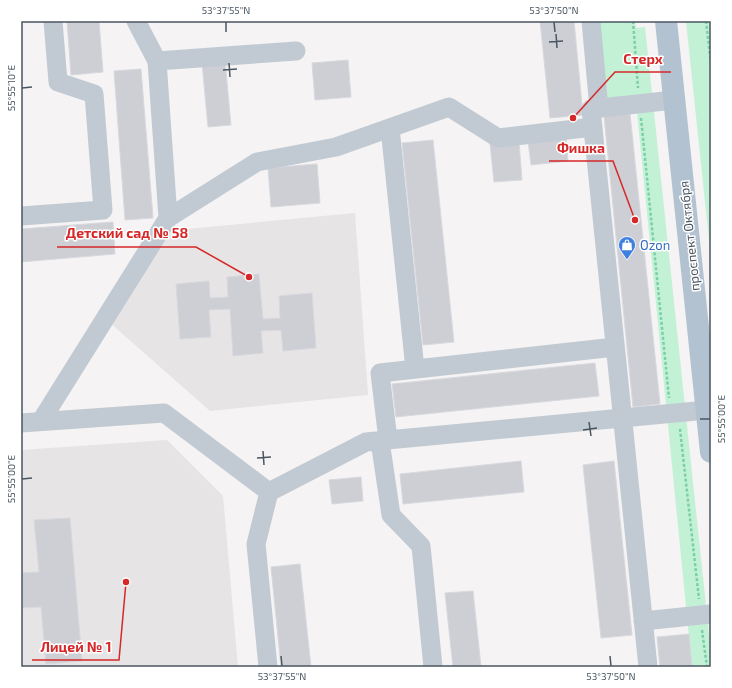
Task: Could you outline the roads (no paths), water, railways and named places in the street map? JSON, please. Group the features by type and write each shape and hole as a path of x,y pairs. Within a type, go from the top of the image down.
{"main road":[{"name":"проспект Октября","path":"666,21 711,452"}],"lane":[{"path":"21,216 103,210 94,94 58,82 53,21"},
{"path":"136,21 157,61 168,218"},
{"path":"591,21 599,108"},
{"path":"157,61 296,51"},
{"path":"648,667 591,109 674,100"},
{"path":"41,421 168,218 257,162 336,147 449,107 498,138 593,127"},
{"path":"390,128 415,369"},
{"path":"433,667 421,546 390,515 380,373 616,347"},
{"path":"268,667 256,544 269,492 366,442 707,410"},
{"path":"21,423 164,412 269,492"},
{"path":"643,621 706,614"}],"place":[{"name":"Стерх","path":"573,118"},
{"name":"Фишка","path":"635,220"},
{"name":"Ozon","path":"627,260"},
{"name":"Детский сад № 58","path":"249,277"},
{"name":"Лицей № 1","path":"126,582"}]}
